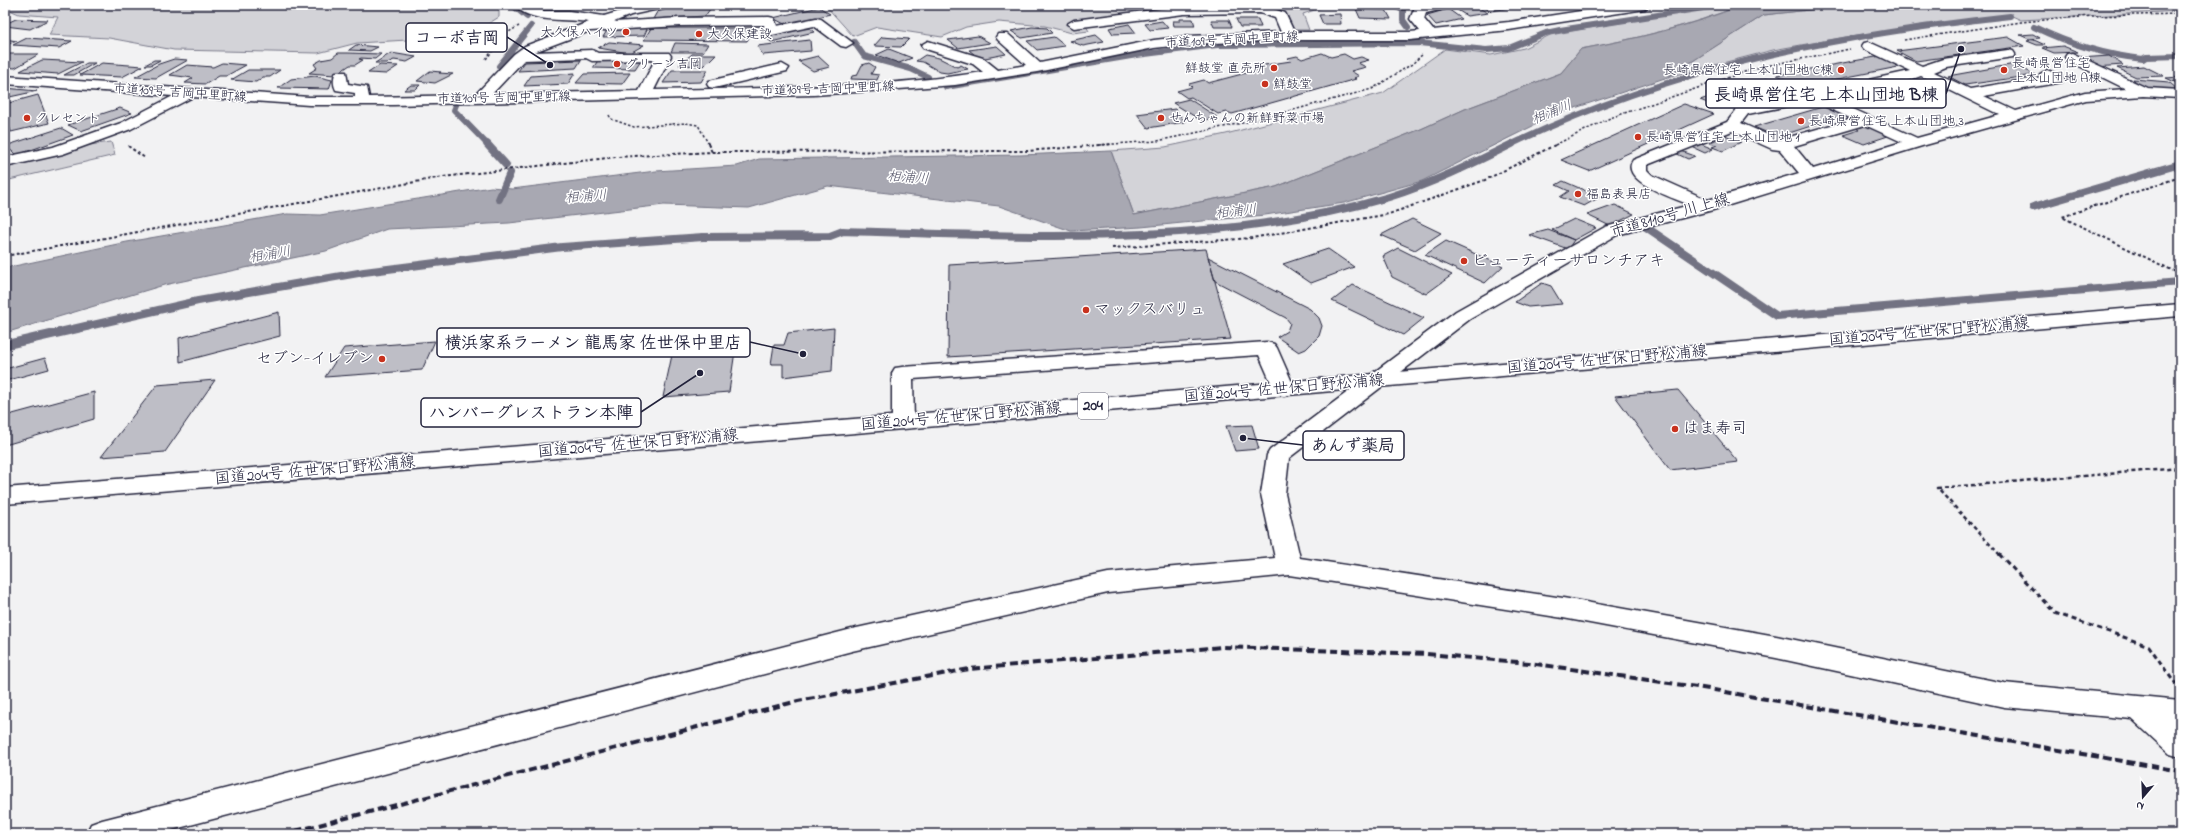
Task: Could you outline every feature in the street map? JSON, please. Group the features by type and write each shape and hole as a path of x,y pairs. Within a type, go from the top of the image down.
{"main road":[{"path":"522,5 523,7 542,16 569,15 603,20"},
{"path":"479,99 519,57 530,49 626,12 658,5"},
{"path":"1429,34 1417,19 1420,10 1443,5"},
{"name":"市道109号 吉岡中里町線","path":"5,80 188,94 309,101 479,99 814,91 903,86 955,81 1038,68 1168,42 1289,36 1429,34 1509,26 1645,5"},
{"path":"1074,24 1093,26 1184,10 1262,9 1280,16 1289,36"},
{"path":"588,27 680,22 769,21 772,31 816,22 846,44"},
{"path":"1003,37 1038,68"},
{"path":"928,45 978,61 994,75"},
{"path":"1869,46 2013,116"},
{"path":"519,57 592,54 592,57 664,56 644,95"},
{"path":"1707,206 1646,179 1639,171 1639,163 1732,125 1743,111 1907,76 1943,63 2008,54"},
{"path":"2072,57 2143,92"},
{"path":"698,93 715,84 782,68"},
{"path":"342,76 341,86 362,90 362,101"},
{"path":"1967,94 2043,78 2086,96"},
{"name":"市道8110号 川上線","path":"1289,566 1273,494 1278,455 1463,315 1611,231 1707,206 1916,143 2086,96 2143,92 2180,94"},
{"path":"5,162 57,151 126,126 188,94"},
{"path":"1814,96 1916,143"},
{"path":"1732,125 1778,146 1866,120"},
{"path":"1783,144 1809,175"},
{"name":"国道204号 佐世保日野松浦線","path":"5,496 903,422 2180,310"},
{"path":"903,422 902,373 1267,348 1284,388"},
{"path":"102,834 860,638 1108,583 1289,566 1563,608 1776,647 2004,695 2180,712"},
{"path":"2140,709 2180,745"}],"path":[{"path":"1112,248 1252,238 1389,214 1485,180 1610,118 1756,68 1869,46 2021,22 2092,16 2180,14"},
{"path":"5,256 443,177 616,157 712,152 1028,152 1157,140 1256,120 1372,89 1412,64 1426,52"},
{"path":"612,96 607,107 611,119 634,127 686,123 698,125 712,152"},
{"path":"2180,177 2062,216 2180,274"},
{"path":"2180,468 1937,488 2055,613 2149,646 2180,690"}],"shaded area":[{"path":"5,5 499,5 499,17 483,27 407,40 357,43 318,53 174,50 109,38 49,35 58,17 19,14 5,8"},
{"path":"825,5 1329,5 1303,14 1309,30 1293,30 1287,14 1263,6 1184,8 1086,26 1089,31 1072,33 1045,26 999,22 966,27 942,37 877,27 853,36"},
{"path":"1741,5 1682,26 1622,41 1581,49 1561,73 1465,109 1421,129 1276,187 1134,215 1111,151 1165,147 1226,134 1383,93 1445,49 1491,55 1524,48 1550,35 1710,7"},
{"path":"2175,5 2180,8 2180,11 2021,20 2010,15 1857,35 1773,50 1668,77 1764,15 1845,6"},
{"path":"111,142 115,155 5,181 5,165 76,147"}],"water":[{"name":"相浦川","path":"1742,5 1921,5 1845,6 1764,15 1668,77 1557,114 1422,181 1344,203 1265,215 1141,227 1071,231 999,206 828,186 749,208 664,205 509,223 387,229 326,251 164,285 5,333 5,268 127,242 287,214 320,215 491,187 512,189 656,171 737,166 759,159 1021,155 1111,151 1134,215 1276,187 1421,129 1465,109 1561,73 1581,49 1622,41 1683,26"}],"building":[{"path":"681,5 713,5 705,16 653,19 657,12"},
{"path":"1474,5 1488,13 1467,16 1451,6"},
{"path":"1479,5 1506,5 1510,8 1491,11"},
{"path":"819,7 830,14 786,25 773,18"},
{"path":"1356,9 1386,10 1391,19 1360,18"},
{"path":"1448,9 1462,19 1436,25 1427,15"},
{"path":"1340,14 1341,24 1323,24 1319,15"},
{"path":"16,19 48,20 30,29 5,26 5,24"},
{"path":"1180,19 1193,19 1195,26 1174,26 1173,21 1180,21"},
{"path":"1236,19 1258,19 1261,27 1240,27"},
{"path":"1211,20 1229,20 1232,27 1214,27"},
{"path":"1162,21 1168,28 1150,30 1145,24"},
{"path":"1129,24 1136,33 1113,34 1109,28"},
{"path":"807,26 814,32 771,42 763,35"},
{"name":"大久保ハイツ","path":"648,27 644,36 603,37 608,29"},
{"path":"1032,27 1047,28 1052,33 1022,38 1011,31"},
{"name":"大久保建設","path":"651,28 754,28 747,41 644,40"},
{"path":"2033,34 2040,38 2029,39 2020,35"},
{"path":"1096,35 1104,42 1083,46 1070,41"},
{"path":"978,36 990,43 958,48 948,40"},
{"path":"882,37 909,39 901,47 874,46"},
{"path":"1054,37 1065,46 1037,50 1027,41"},
{"path":"2008,37 2024,46 1916,61 1897,51"},
{"path":"27,38 72,41 59,48 13,45"},
{"path":"5,39 17,41 5,45"},
{"path":"810,40 811,51 763,55 757,46"},
{"path":"2034,40 2045,45 2037,45 2027,41"},
{"path":"609,42 644,45 630,53 598,48"},
{"path":"675,43 708,44 703,52 671,52"},
{"path":"356,45 378,47 370,51 349,50"},
{"path":"997,46 1006,54 980,59 969,50"},
{"path":"2063,46 2078,52 2054,53 2042,48"},
{"path":"889,49 912,58 899,63 876,55"},
{"path":"338,53 381,54 375,59 361,58 359,59 363,60 355,65 350,65 335,75 309,73 317,68 314,64 321,60 332,58"},
{"path":"391,53 416,57 407,62 394,60 387,63 375,63"},
{"name":"鮮鼓堂","path":"1322,53 1331,57 1344,54 1353,59 1361,57 1369,60 1358,63 1366,67 1351,71 1359,76 1354,78 1356,79 1232,114 1227,112 1218,114 1191,97 1187,98 1177,91 1192,87 1189,84 1204,80 1208,83 1261,69 1258,66 1291,61 1288,58 1297,56 1302,59"},
{"path":"5,54 39,54 15,68 5,67"},
{"path":"692,54 716,54 704,66 679,65"},
{"path":"925,55 939,58 957,67 961,65 968,69 947,73 940,72 923,62 916,61"},
{"path":"818,56 830,67 813,71 798,61"},
{"name":"長崎県営住宅 上本山団地 C棟","path":"1881,56 1903,66 1802,86 1777,75"},
{"path":"2109,56 2123,65 2096,67 2080,58"},
{"path":"174,59 188,60 156,78 135,77 159,64"},
{"name":"グリーン吉岡","path":"599,59 641,60 635,69 593,68"},
{"path":"42,60 82,62 58,74 20,71"},
{"path":"154,60 160,60 151,65 145,65"},
{"path":"581,60 576,68 518,71 525,62"},
{"path":"87,63 95,63 74,75 64,75"},
{"path":"102,63 143,66 122,77 80,75"},
{"path":"222,63 246,65 226,76 219,76 206,84 185,83 193,78 170,75 187,65 213,67"},
{"path":"869,63 875,67 871,74 879,75 877,80 851,79 852,76 857,75 862,65"},
{"name":"長崎県営住宅 上本山団地 A棟","path":"2015,64 2035,75 1965,85 1948,76"},
{"path":"380,65 398,66 386,74 368,73"},
{"path":"2144,66 2164,76 2136,77 2117,68"},
{"path":"248,70 280,70 270,77 263,77 256,82 231,80"},
{"path":"672,70 708,70 701,82 663,83"},
{"path":"430,71 453,74 435,83 417,81"},
{"path":"575,73 568,84 524,86 531,76"},
{"path":"630,73 622,84 576,83 584,74"},
{"path":"315,76 332,80 329,89 278,88 291,79"},
{"path":"2180,77 2179,84 2166,78"},
{"path":"1768,78 1788,86 1720,108 1700,100"},
{"path":"2133,79 2169,82 2178,90 2143,88"},
{"path":"411,85 420,85 415,90 404,90"},
{"path":"5,88 37,91 5,98"},
{"name":"クレセント","path":"38,95 49,123 11,132 5,113 5,104"},
{"path":"1189,99 1217,117 1202,121 1173,103"},
{"name":"長崎県営住宅 上本山団地 1","path":"1684,104 1714,114 1589,171 1561,160"},
{"name":"長崎県営住宅 上本山団地 3","path":"1826,106 1845,115 1777,137 1754,127"},
{"path":"120,108 132,113 81,131 68,125"},
{"name":"せんちゃんの新鮮野菜市場","path":"1175,109 1185,122 1148,128 1137,114"},
{"path":"1870,125 1891,135 1864,144 1843,135 1859,130 1856,128"},
{"path":"61,128 73,135 17,155 5,146"},
{"path":"1725,135 1741,142 1723,151 1712,147 1717,145 1709,143"},
{"path":"1701,144 1713,149 1705,153 1692,147"},
{"path":"1681,151 1695,156 1688,159 1675,153"},
{"name":"福島表具店","path":"1563,181 1600,197 1584,206 1560,197 1569,191 1556,185"},
{"path":"1615,205 1634,214 1610,226 1587,215"},
{"path":"1412,219 1441,233 1415,250 1381,235"},
{"path":"1574,219 1596,228 1574,240 1552,230"},
{"path":"1548,230 1574,240 1568,249 1529,235"},
{"name":"ビューティーサロンチアキ","path":"1446,241 1503,266 1485,283 1425,255"},
{"path":"1398,248 1452,275 1426,294 1392,277 1383,256"},
{"name":"マックスバリュ","path":"1206,249 1231,339 948,357 949,265"},
{"path":"1328,249 1354,267 1311,283 1283,264"},
{"path":"1208,257 1310,309 1319,318 1322,326 1319,336 1306,349 1299,352 1277,337 1287,331 1290,323 1286,318 1215,281"},
{"path":"1542,283 1551,286 1562,304 1528,307 1515,302"},
{"path":"1353,285 1424,318 1403,335 1332,301"},
{"path":"279,312 280,336 180,362 179,338"},
{"path":"834,328 832,371 783,377 783,364 771,364 774,345 784,345 788,333"},
{"name":"セブン-イレブン","path":"435,341 422,370 325,377 344,348"},
{"path":"735,351 729,392 663,397 672,355"},
{"path":"45,358 49,369 5,381 5,369"},
{"path":"215,380 165,452 101,457 157,385"},
{"name":"はま寿司","path":"1678,390 1738,462 1670,470 1615,396"},
{"path":"94,392 94,419 5,445 5,416"},
{"path":"1252,425 1259,449 1235,451 1226,426"}],"waterway":[{"path":"512,5 527,17"},
{"path":"1391,5 1403,10 1403,20 1408,27"},
{"path":"946,87 1137,55 1217,45 1419,43 1486,50 1509,48 1546,33 1560,30 1723,5"},
{"name":"相浦川","path":"1510,145 1571,118 1632,95 1693,75 1754,59 1816,45 1879,34 2010,16"},
{"path":"499,66 531,26"},
{"path":"2034,27 2074,44 2114,55 2143,59 2146,57 2180,56"},
{"path":"854,42 864,56 911,69 928,77"},
{"path":"456,105 454,110 488,145"},
{"path":"487,144 506,165"},
{"name":"相浦川","path":"84,327 198,301 364,272 562,247 703,237 830,236 843,231 979,235 1118,235 1256,225 1323,213 1405,192 1436,180 1512,144"},
{"path":"2033,207 2180,164"},
{"path":"499,199 510,173"},
{"path":"1640,223 1777,316 2180,282"},
{"path":"5,345 88,326"}],"railway":[{"path":"284,834 798,701 969,669 1223,647 1427,654 1529,663 1697,687 2180,771"}],"place":[{"name":"大久保ハイツ","path":"626,32"},
{"name":"大久保建設","path":"699,34"},
{"name":"長崎県営住宅 上本山団地 B棟","path":"1961,49"},
{"name":"グリーン吉岡","path":"617,64"},
{"name":"コーポ吉岡","path":"550,65"},
{"name":"鮮鼓堂 直売所","path":"1274,68"},
{"name":"長崎県営住宅 上本山団地 C棟","path":"1841,70"},
{"name":"長崎県営住宅 上本山団地 A棟","path":"2004,70"},
{"name":"鮮鼓堂","path":"1265,84"},
{"name":"クレセント","path":"27,118"},
{"name":"せんちゃんの新鮮野菜市場","path":"1161,118"},
{"name":"長崎県営住宅 上本山団地 3","path":"1801,121"},
{"name":"長崎県営住宅 上本山団地 1","path":"1638,137"},
{"name":"福島表具店","path":"1578,194"},
{"name":"ビューティーサロンチアキ","path":"1464,261"},
{"name":"マックスバリュ","path":"1086,310"},
{"name":"横浜家系ラーメン 龍馬家 佐世保中里店","path":"803,354"},
{"name":"セブン-イレブン","path":"382,359"},
{"name":"ハンバーグレストラン本陣","path":"700,373"},
{"name":"はま寿司","path":"1675,429"},
{"name":"あんず薬局","path":"1243,438"}]}
